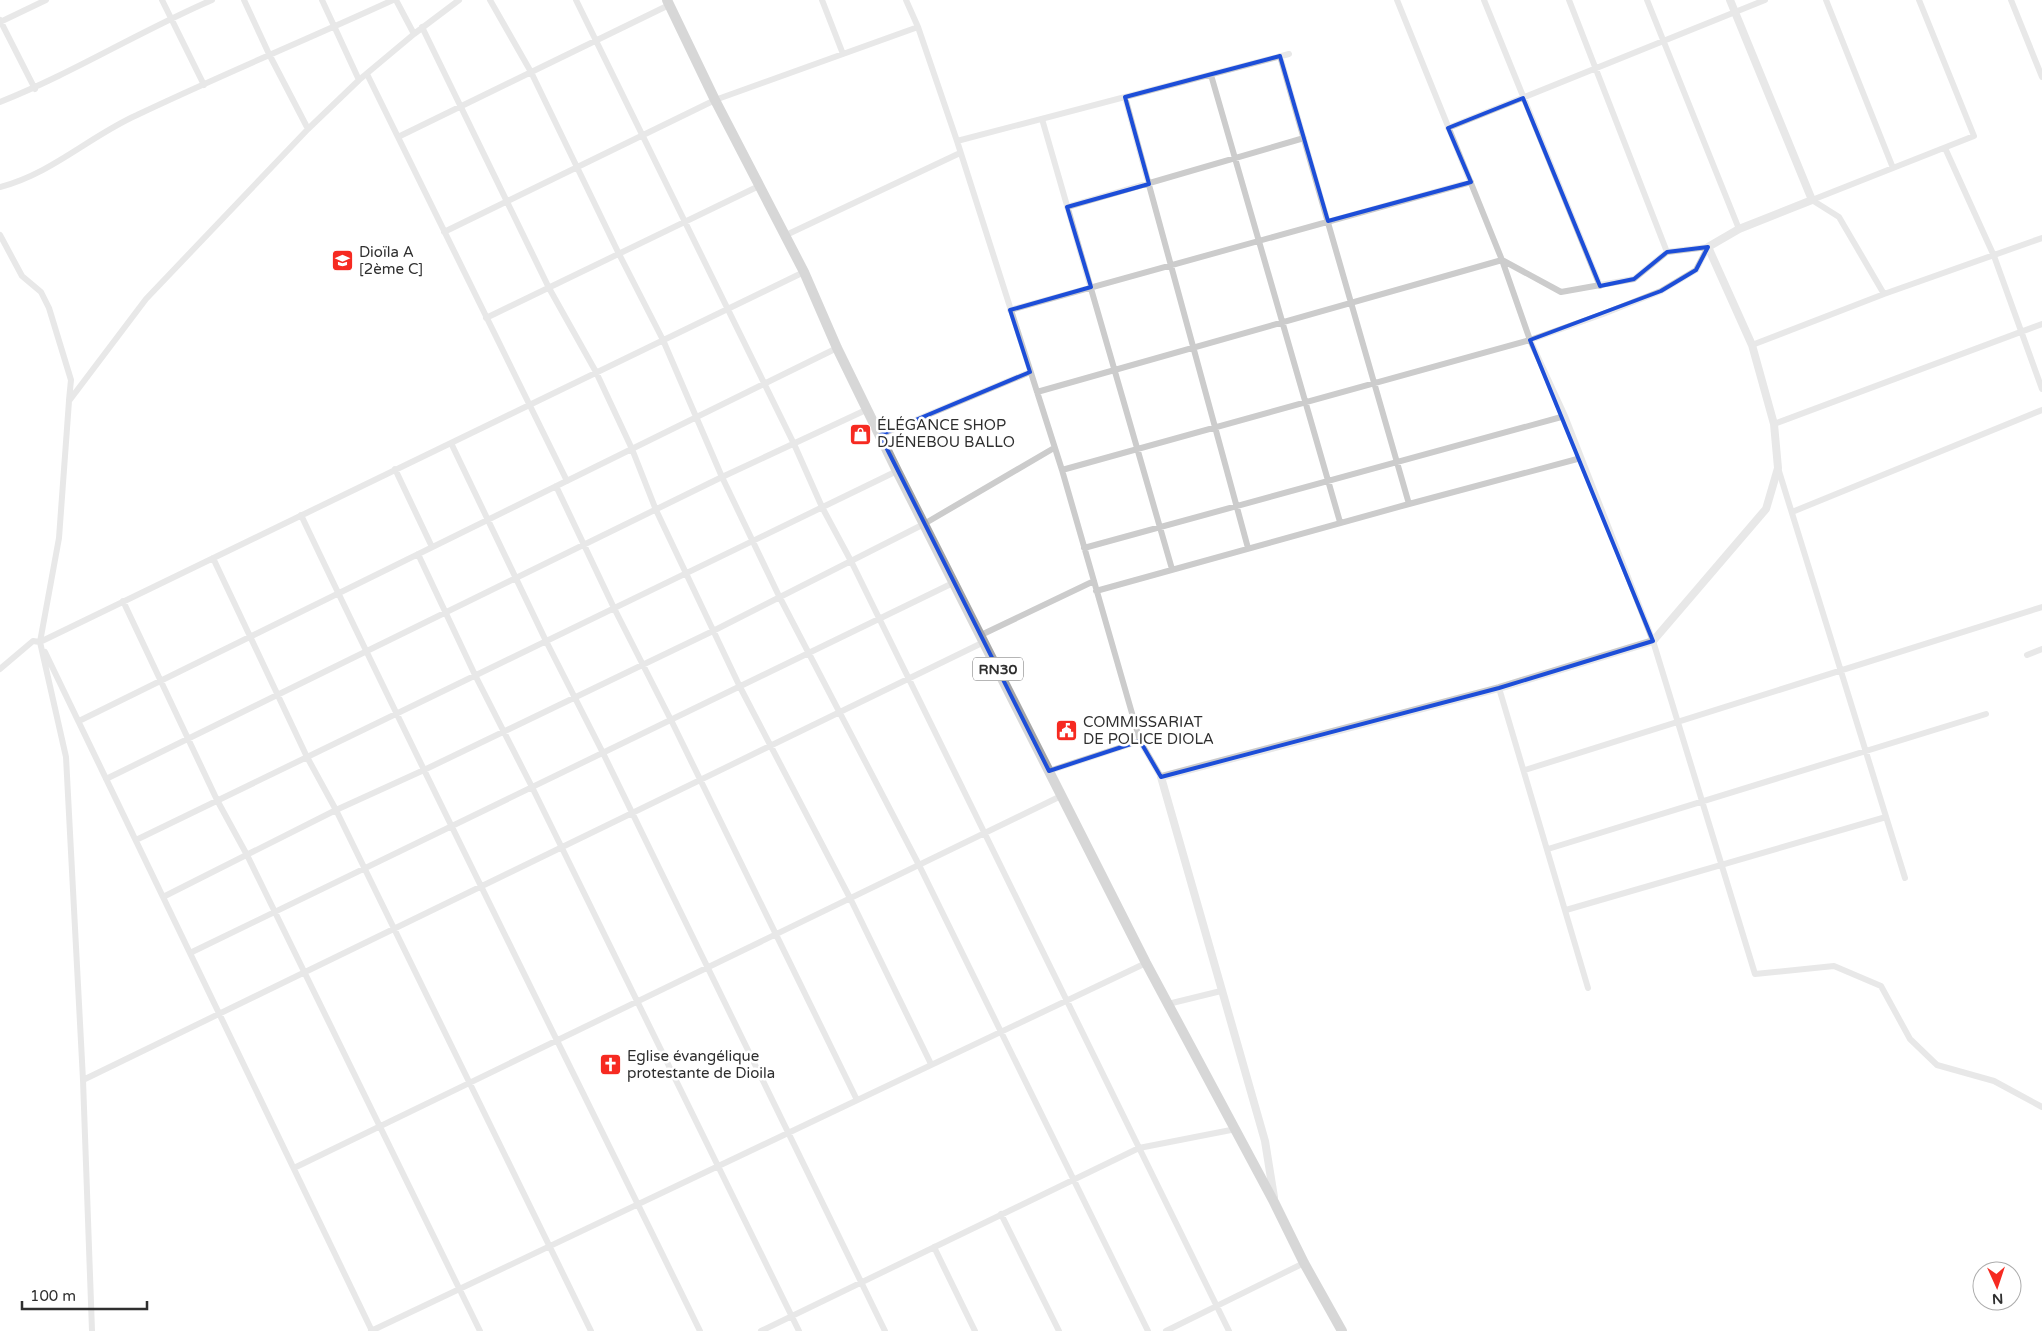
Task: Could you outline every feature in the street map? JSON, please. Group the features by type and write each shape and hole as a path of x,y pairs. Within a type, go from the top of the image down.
{"main road":[{"name":"RN30","path":"668,3 715,100 804,272 837,348 868,409 896,471 1146,963 1236,1129 1304,1263 1342,1331"}],"street":[{"path":"35,88 0,21 46,0"},
{"path":"162,0 204,85"},
{"path":"0,102 35,88 171,18 212,0"},
{"path":"244,0 269,54 308,129"},
{"path":"322,0 359,80"},
{"path":"0,187 15,183 49,167 135,115 394,0 414,34"},
{"path":"69,401 146,299 308,129 359,80 422,27 459,0"},
{"path":"490,0 531,72 663,340 722,477 779,596 919,864 1148,1331"},
{"path":"576,0 794,444 822,507 880,619 1229,1331"},
{"path":"822,0 843,54"},
{"path":"906,0 918,27 957,141 1062,470 1140,741 1161,777 1221,991 1266,1141 1274,1202"},
{"path":"1397,0 1502,260 1530,340 1564,416 1653,641 1756,974 1834,966 1881,986 1910,1039 1937,1065 1994,1081 2042,1107"},
{"path":"1484,0 1600,286"},
{"path":"1569,0 1667,252"},
{"path":"1647,0 1739,229"},
{"path":"1730,0 1812,200 1839,217 1884,294"},
{"path":"1448,128 1765,0"},
{"path":"1826,0 1893,168"},
{"path":"1037,392 1502,260 1561,292 1634,279 1667,252 1708,247 1739,229 1974,136 1919,0"},
{"path":"2010,0 2040,67 2042,78"},
{"path":"398,137 596,41 668,3"},
{"path":"422,27 550,288 596,372 632,449 656,510 740,687 850,898 931,1064"},
{"path":"444,232 715,100 918,27"},
{"path":"957,141 1289,54"},
{"path":"1280,56 1408,504"},
{"path":"367,74 567,481"},
{"path":"1211,75 1340,522"},
{"path":"1125,97 1248,548"},
{"path":"1042,119 1172,569"},
{"path":"1067,207 1304,138"},
{"path":"1945,148 1994,256 2042,389"},
{"path":"784,236 960,153"},
{"path":"1010,310 1470,182"},
{"path":"486,318 759,186"},
{"path":"0,235 22,276 41,292 49,308 71,380 59,538 40,642 66,757 83,1080 92,1331"},
{"path":"1752,345 1884,294 2042,238"},
{"path":"1062,470 1530,340 1661,292 1696,270 1708,247"},
{"path":"1708,247 1752,345 1774,424 1778,468 1905,878"},
{"path":"0,668 33,641 40,642 804,272"},
{"path":"1774,424 2042,324"},
{"path":"79,721 837,348"},
{"path":"880,435 1030,372"},
{"path":"106,779 586,546 722,477 868,409"},
{"path":"1792,512 2042,410"},
{"path":"1084,548 1564,416"},
{"path":"451,443 884,1331"},
{"path":"163,897 336,810 424,770 713,631 924,524 1054,448"},
{"path":"1096,591 1340,522 1581,458"},
{"path":"1161,777 1499,688 1653,641 1766,509 1778,468"},
{"path":"395,470 432,547"},
{"path":"136,840 896,471"},
{"path":"556,486 614,608 671,720 857,1100"},
{"path":"301,515 395,714 700,1331"},
{"path":"418,554 475,675 532,787 799,1331"},
{"path":"213,558 279,694 307,757 336,810 591,1331"},
{"path":"83,1080 700,779 772,747 1094,581"},
{"path":"190,953 954,582"},
{"path":"123,601 217,800 247,855 480,1331"},
{"path":"1525,770 2042,607"},
{"path":"40,642 372,1331 1146,963"},
{"path":"2027,655 2042,649"},
{"path":"1499,688 1525,770 1588,988"},
{"path":"1548,849 1986,714"},
{"path":"1049,771 1140,741"},
{"path":"294,1168 1061,796"},
{"path":"1566,910 1886,817"},
{"path":"1168,1004 1221,991"},
{"path":"760,1331 1139,1148 1236,1129"},
{"path":"1002,1214 1059,1331"},
{"path":"934,1247 975,1331"},
{"path":"1166,1331 1304,1263"}],"highlighted area":[{"path":"1280,56 1328,221 1471,182 1448,128 1523,98 1600,286 1634,279 1667,252 1708,247 1696,270 1661,291 1530,340 1653,641 1499,688 1161,777 1140,741 1049,771 880,435 1030,372 1010,310 1091,287 1067,207 1149,184 1125,97"}],"place":[{"name":"Dioïla A [2ème C]","path":"343,261"},
{"name":"ÉLÉGANCE SHOP DJÉNEBOU BALLO","path":"861,434"},
{"name":"COMMISSARIAT DE POLICE DIOLA","path":"1067,731"},
{"name":"Eglise évangélique protestante de Dioila","path":"611,1065"}]}
